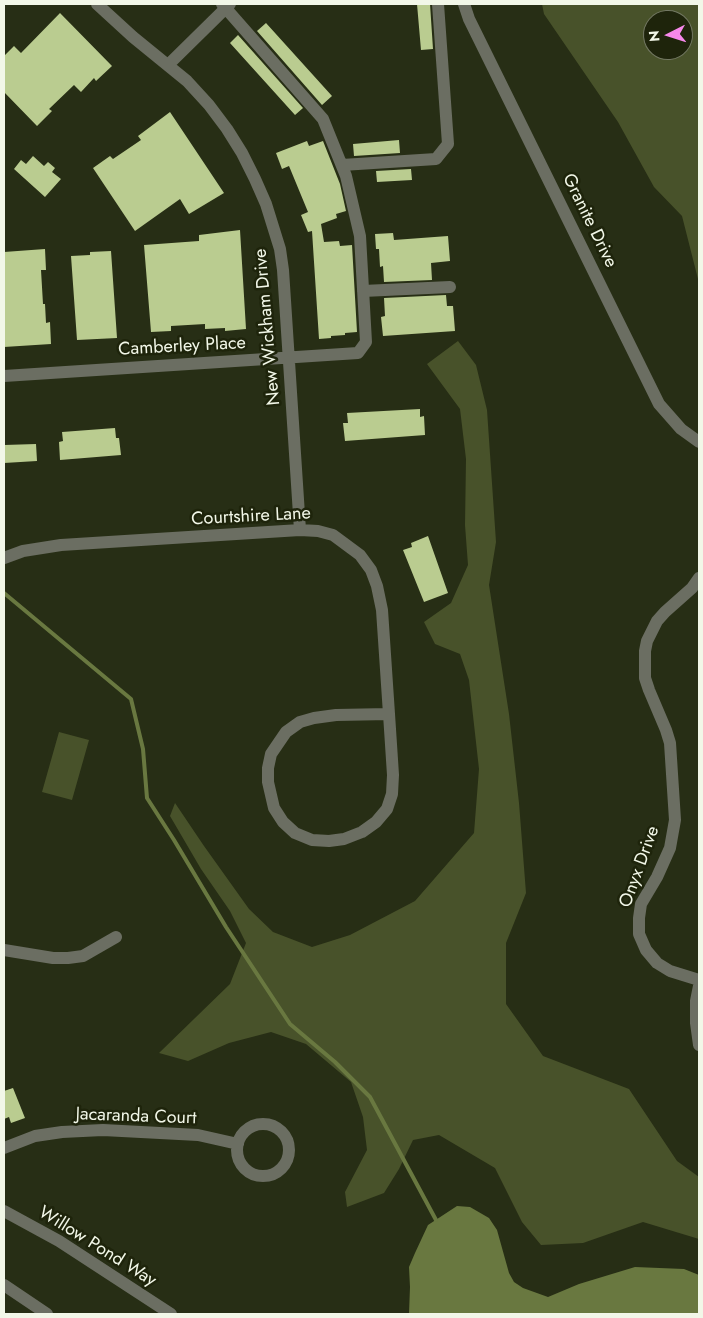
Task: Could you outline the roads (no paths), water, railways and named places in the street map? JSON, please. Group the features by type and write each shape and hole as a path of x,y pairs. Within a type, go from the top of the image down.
{"street":[{"name":"New Wickham Drive","path":"97,4 127,32 187,81 204,99 227,129 259,187 280,249 287,307 300,530"},
{"path":"342,165 436,159 448,144 438,4"},
{"name":"Granite Drive","path":"464,4 469,19 659,404 680,429 699,442"},
{"path":"168,65 226,5"},
{"name":"Camberley Place","path":"4,376 290,359 358,353 366,342 360,236 346,176 323,119 226,5"},
{"path":"363,291 450,287"},
{"name":"Courtshire Lane","path":"4,558 23,551 61,545 300,530 318,530 333,535 360,555 371,570 377,586 382,610 389,714 393,775 392,794 381,816 362,832 344,839 330,841 312,840 295,833 283,822 274,808 268,782 271,754 286,732 300,722 336,715 389,714"},
{"name":"Onyx Drive","path":"699,578 692,588 657,621 644,651 645,678 648,690 670,743 675,820 670,848 642,904 639,918 639,934 646,950 657,963 670,971 699,980"},
{"path":"4,950 53,958 68,958 83,956 116,937"},
{"path":"699,986 696,1001 699,1045"},
{"path":"270,1125 288,1140 288,1158 278,1172 261,1176 252,1174 240,1161 237,1153 238,1144 246,1130 254,1126 270,1125"},
{"name":"Jacaranda Court","path":"4,1148 35,1136 62,1132 103,1130 198,1135 238,1144"},
{"name":"Willow Pond Way","path":"4,1211 59,1241 171,1314"},
{"path":"4,1286 48,1314"}],"waterway":[{"path":"4,593 131,699 143,749 147,798 226,927 290,1024 335,1062 370,1097 436,1220"}]}
